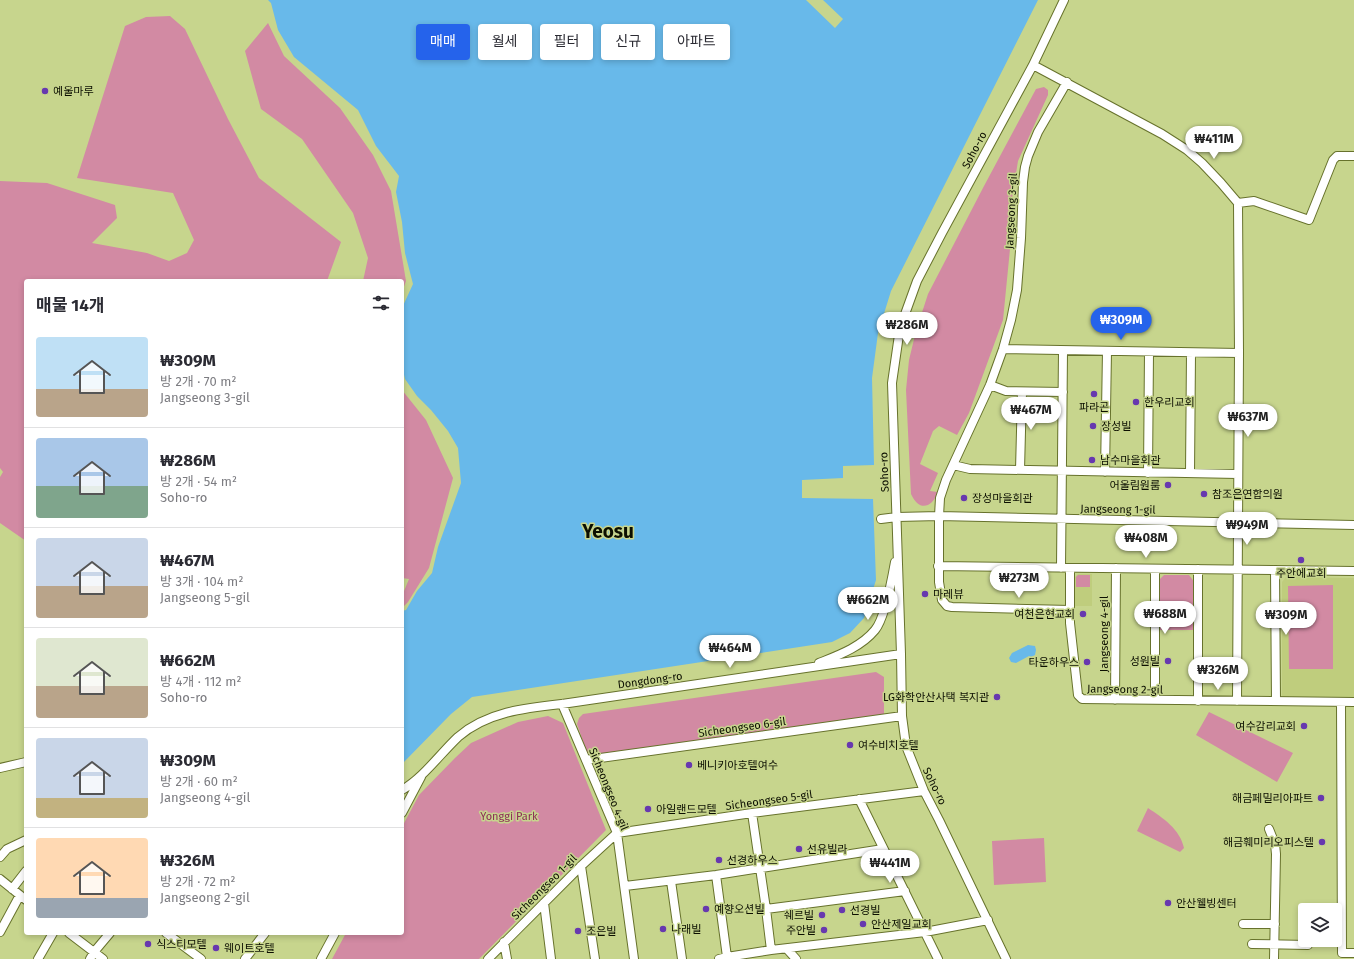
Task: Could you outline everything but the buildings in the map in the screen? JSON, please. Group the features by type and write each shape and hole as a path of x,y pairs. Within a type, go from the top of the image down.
{"street":[{"name":"Soho-ro","path":"1006,959 924,791 906,746 902,716 892,383 900,328 917,281 1033,65 1064,0"},
{"path":"1033,65 1162,134 1187,150 1212,173 1238,203 1239,353 1237,701"},
{"name":"Jangseong 3-gil","path":"939,516 940,498 946,480 990,385 1003,350 1011,320 1017,290 1023,182 1028,156 1038,132 1067,82"},
{"path":"1238,203 1254,201 1309,220 1333,160 1337,156 1341,155 1354,156"},
{"path":"1003,350 1239,353"},
{"path":"1062,471 1063,351"},
{"path":"1105,472 1107,351"},
{"path":"1148,473 1150,352"},
{"path":"1190,473 1191,353"},
{"path":"990,385 1002,390 1022,392 1063,392"},
{"path":"1020,470 1022,392"},
{"path":"953,465 970,469 1238,474"},
{"name":"Jangseong 2-gil","path":"1062,471 1062,519 1070,623 1078,695 1082,699 1354,702"},
{"path":"939,516 938,566 940,591 942,600 947,606 952,608 1070,610"},
{"name":"Jangseong 1-gil","path":"881,519 939,516 1354,525"},
{"path":"807,668 859,645 876,629 884,609 898,550"},
{"path":"938,566 1354,571"},
{"name":"Jangseong 4-gil","path":"1115,700 1116,568"},
{"path":"1155,569 1155,700"},
{"path":"1198,569 1198,700"},
{"path":"1275,570 1276,701"},
{"name":"Dongdong-ro","path":"423,773 458,737 473,726 483,721 518,710 901,654"},
{"path":"1341,702 1342,954 1354,953"},
{"name":"Sicheongseo 4-gil","path":"562,704 617,833 634,959"},
{"name":"Sicheongseo 6-gil","path":"586,760 902,716"},
{"path":"0,768 24,762"},
{"path":"404,788 423,773"},
{"path":"404,810 423,773"},
{"name":"Sicheongseo 5-gil","path":"617,833 924,791"},
{"path":"860,799 883,849 938,959"},
{"path":"752,814 771,950"},
{"path":"1269,829 1275,844 1276,854 1274,959"},
{"name":"Sicheongseo 1-gil","path":"488,959 581,866 617,833"},
{"path":"0,857 7,849 24,841"},
{"path":"625,886 716,876 883,849"},
{"path":"581,866 595,959"},
{"path":"12,889 24,873"},
{"path":"716,876 723,958 771,950 925,932 988,920"},
{"path":"0,879 23,897 0,932"},
{"path":"671,881 682,959"},
{"path":"766,909 905,891"},
{"path":"544,903 551,959"},
{"path":"1243,924 1275,924"},
{"path":"38,959 52,935"},
{"path":"71,935 92,956 103,959"},
{"path":"92,956 108,935"},
{"path":"169,935 201,959"},
{"path":"245,959 263,935"},
{"path":"321,959 334,935"},
{"path":"504,942 507,959"},
{"path":"1252,944 1298,945"},
{"path":"787,949 796,959"}],"shaded area":[{"path":"1078,574 1092,574 1092,606 1075,606 1075,577"},
{"path":"1286,577 1354,578 1354,699 1286,699 1282,696 1282,582"}],"green space":[{"path":"170,16 185,29 228,119 259,178 341,242 328,279 24,279 24,540 0,523 0,477 3,472 0,468 0,181 47,183 115,205 117,218 92,243 147,253 169,261 187,253 194,240 173,193 77,178 125,26 146,17"},
{"path":"268,23 284,56 340,108 373,155 391,191 406,281 404,286 404,279 363,279 368,258 353,213 302,139 261,109 245,51"},
{"path":"1044,87 1048,90 1048,95 1018,161 1012,198 1011,239 1003,320 969,413 957,435 939,426 933,431 920,464 938,473 930,491 938,492 932,502 925,506 921,505 914,500 911,494 906,390 909,360 916,331 928,294 984,186 1036,89"},
{"path":"404,392 426,420 453,478 429,568 404,606 404,591 409,579 404,578"},
{"path":"1078,575 1090,575 1090,587 1076,587 1076,577"},
{"path":"1164,575 1189,575 1195,583 1194,630 1160,630 1160,579"},
{"path":"1333,585 1333,669 1289,669 1288,586"},
{"path":"876,672 884,677 884,714 593,755 587,753 577,724 579,718 583,714"},
{"path":"1209,712 1293,753 1277,782 1196,735"},
{"name":"Yonggi Park","path":"548,716 563,723 606,830 479,959 332,959 345,935 404,935 404,823 419,795 471,743 518,722"},
{"path":"1148,808 1165,820 1179,835 1184,848 1180,852 1137,831"},
{"path":"1044,838 1046,882 994,885 992,841"}],"water":[{"path":"268,0 806,0 835,28 843,19 823,0 1038,0 891,291 878,333 872,378 874,465 843,466 843,478 802,480 802,498 873,499 876,580 864,618 850,633 832,642 472,697 451,714 404,762 404,610 406,610 417,591 432,573 438,547 461,483 458,448 448,431 417,396 405,379 404,375 404,304 413,284 405,253 402,222 396,192 399,176 376,146 358,110 294,57 278,30 271,3"},
{"path":"1028,645 1035,646 1035,655 1031,657 1029,656 1016,663 1011,662 1009,658 1012,653"}],"place":[{"name":"예울마루","path":"45,91"},
{"name":"파라곤","path":"1094,394"},
{"name":"한우리교회","path":"1136,402"},
{"name":"장성빌","path":"1093,426"},
{"name":"남수마을회관","path":"1092,460"},
{"name":"어울림원룸","path":"1168,485"},
{"name":"참조은연합의원","path":"1204,494"},
{"name":"장성마을회관","path":"964,498"},
{"name":"주안에교회","path":"1301,560"},
{"name":"마레뷰","path":"925,594"},
{"name":"여천은현교회","path":"1083,614"},
{"name":"성원빌","path":"1168,661"},
{"name":"타운하우스","path":"1087,662"},
{"name":"LG화학안산사택 복지관","path":"997,697"},
{"name":"여수감리교회","path":"1304,726"},
{"name":"여수비치호텔","path":"850,745"},
{"name":"베니키아호텔여수","path":"689,765"},
{"name":"해금페밀리아파트","path":"1321,798"},
{"name":"아일랜드모텔","path":"648,809"},
{"name":"해금훼미리오피스텔","path":"1322,842"},
{"name":"선유빌라","path":"799,849"},
{"name":"선경하우스","path":"719,860"},
{"name":"안산웰빙센터","path":"1168,903"},
{"name":"예향오션빌","path":"706,909"},
{"name":"선경빌","path":"842,910"},
{"name":"쉐르빌","path":"822,915"},
{"name":"안산제일교회","path":"863,924"},
{"name":"나래빌","path":"663,929"},
{"name":"주안빌","path":"824,930"},
{"name":"조은빌","path":"578,931"},
{"name":"식스티모텔","path":"148,944"},
{"name":"웨이트호텔","path":"216,948"}],"district":[{"name":"Yeosu","path":"608,531"}]}
